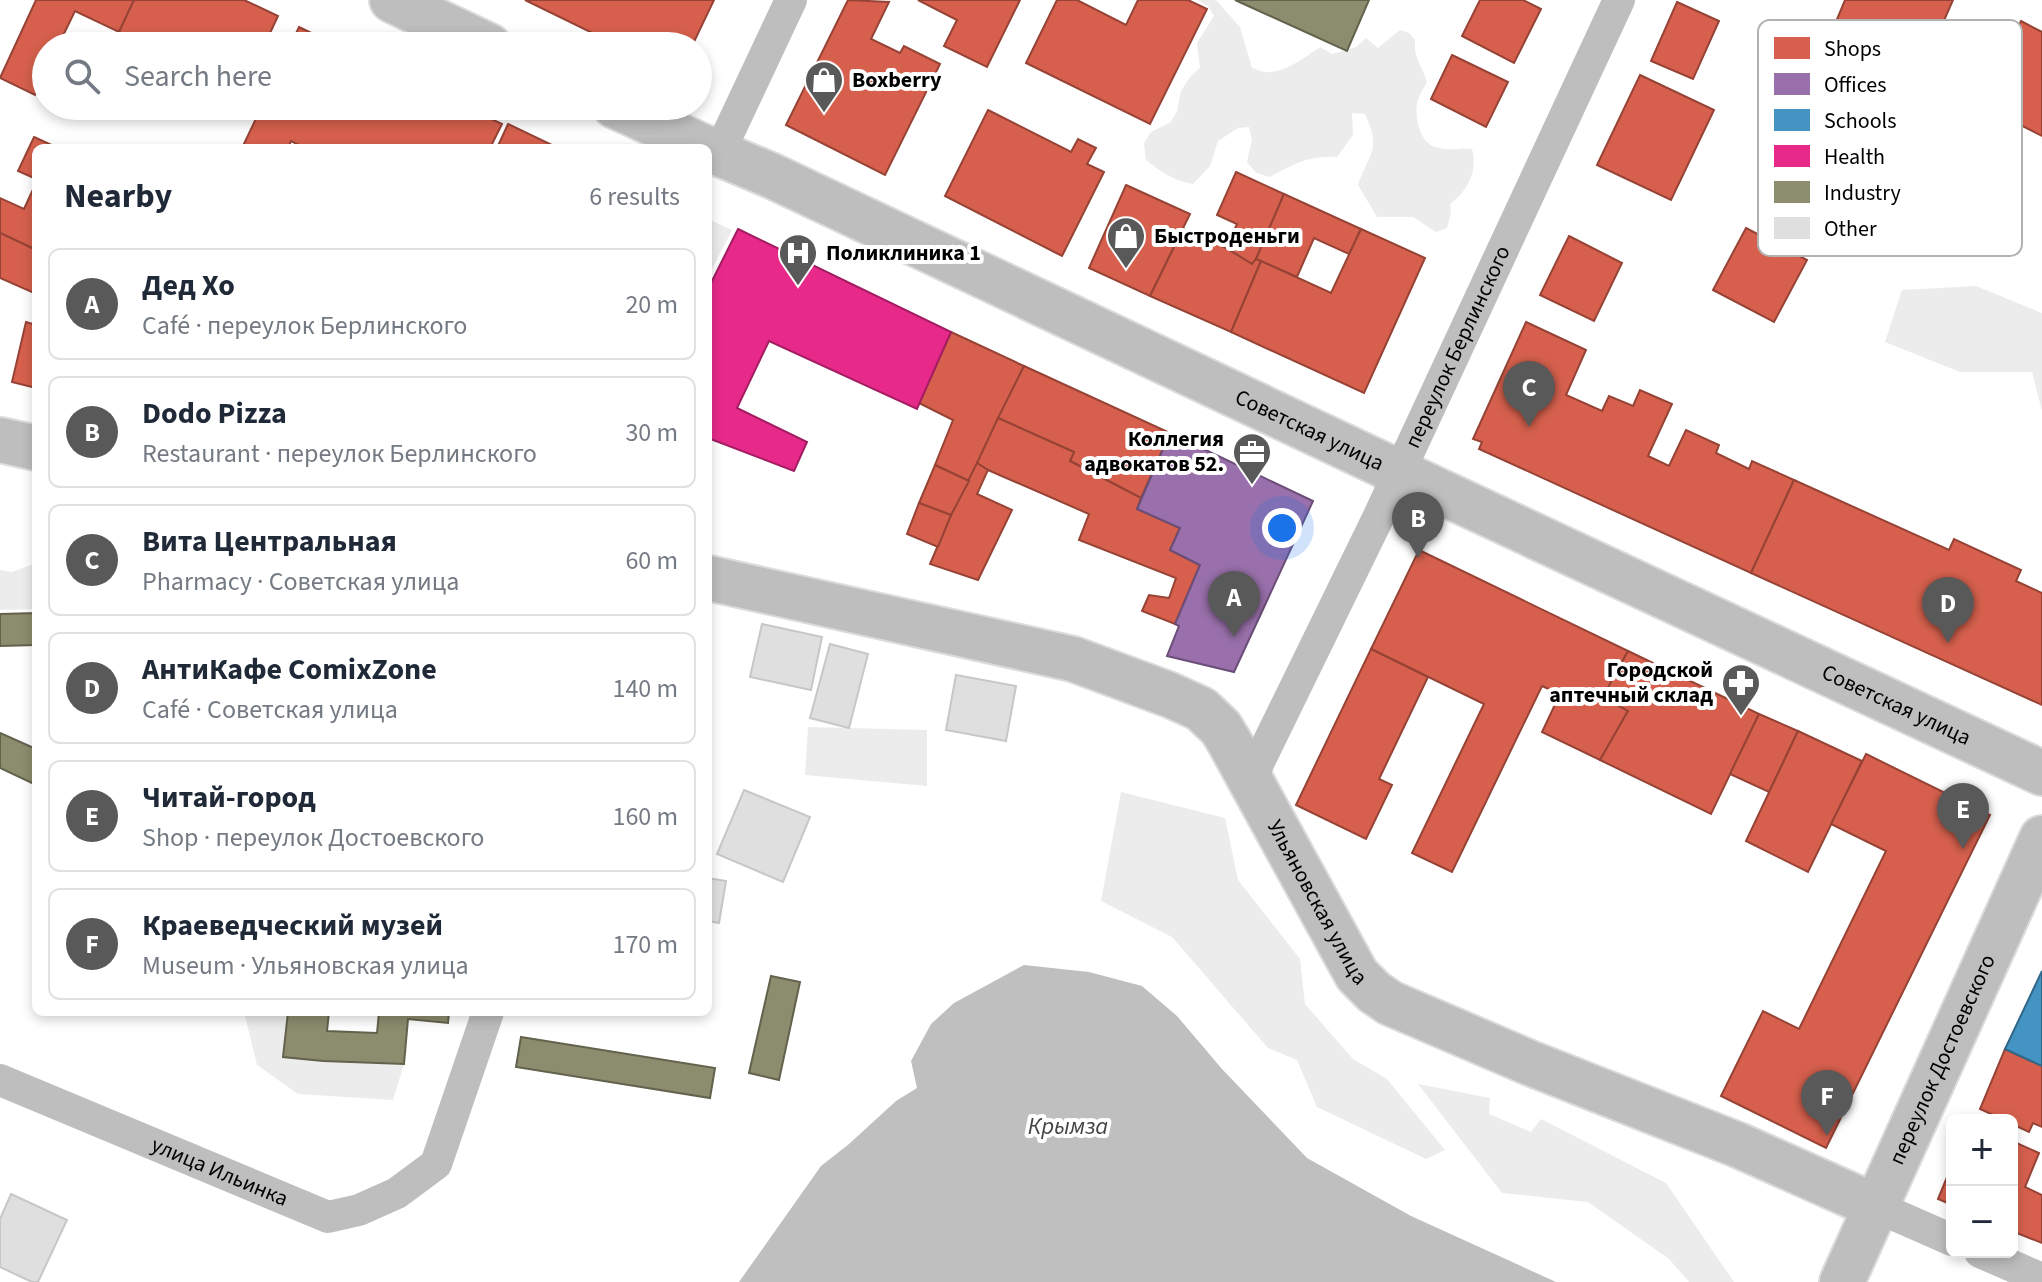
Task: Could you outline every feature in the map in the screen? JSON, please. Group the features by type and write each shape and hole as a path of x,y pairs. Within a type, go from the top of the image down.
{"main road":[{"path":"392,0 459,32"},
{"name":"Советская улица","path":"646,120 698,144"},
{"name":"Советская улица","path":"712,150 2042,773"},
{"path":"0,440 32,447"},
{"name":"Ульяновская улица","path":"712,579 1073,659 1201,709 1221,728 1357,975 1374,992 1390,1003 1530,1063 1738,1145 1877,1207"},
{"name":"переулок Достоевского","path":"1842,1282 2042,838"}],"street":[{"path":"712,148 791,0"},
{"name":"переулок Берлинского","path":"1251,778 1378,518 1619,0"},
{"name":"улица Ильинка","path":"0,1080 328,1217 359,1210 397,1193 436,1164 487,1016"},
{"name":"Ульяновская улица","path":"1877,1207 1946,1237"},
{"path":"1994,1258 2042,1279"}],"shaded area":[{"path":"1197,0 1216,0 1240,27 1252,68 1263,72 1287,68 1320,47 1332,54 1356,47 1366,38 1378,48 1400,30 1409,33 1415,40 1417,58 1427,82 1416,111 1422,134 1428,143 1437,148 1472,149 1474,157 1470,180 1450,204 1447,228 1436,232 1413,217 1377,217 1358,185 1373,144 1365,114 1352,113 1353,135 1337,157 1302,161 1270,177 1256,173 1247,162 1252,139 1249,127 1238,128 1218,141 1210,166 1193,184 1168,175 1146,160 1144,143 1151,132 1171,122 1181,91 1200,68 1197,43 1214,16 1208,6"},
{"path":"712,221 732,230 712,269"},
{"path":"1976,286 2042,313 2042,411 2032,372 1960,372 1885,342 1902,290"},
{"path":"32,564 32,609 0,610 0,570 12,572"},
{"path":"808,727 927,730 927,786 805,775"},
{"path":"1121,792 1225,818 1238,880 1300,959 1305,1004 1353,1059 1387,1079 1445,1150 1426,1159 1317,1107 1297,1060 1268,1048 1172,937 1101,901"},
{"path":"245,1016 288,1016 283,1057 404,1064 393,1100 298,1094 257,1065"},
{"path":"1418,1084 1490,1098 1489,1114 1531,1132 1541,1119 1666,1183 1734,1282 1689,1282 1669,1259 1588,1202 1502,1193"}],"water":[{"name":"Крымза","path":"1024,965 1089,972 1142,986 1177,1016 1222,1069 1307,1158 1411,1216 1556,1282 739,1282 821,1166 896,1101 917,1088 911,1061 931,1024 954,1003"}],"building: Shops":[{"path":"36,0 134,0 119,32 75,11 65,32 32,32 32,94 0,78"},
{"path":"134,0 244,0 278,16 271,32 119,32"},
{"path":"525,0 714,0 699,32 590,32"},
{"path":"848,0 889,2 871,39 900,53 904,46 940,64 885,175 786,125"},
{"path":"918,0 1020,0 987,67 944,46 957,20"},
{"path":"1057,0 1077,0 1126,25 1138,0 1188,0 1207,9 1150,124 1026,63"},
{"path":"1480,0 1523,0 1541,9 1514,63 1462,36"},
{"path":"1845,0 1953,0 1944,20 1837,20"},
{"path":"1677,2 1719,21 1693,79 1651,61"},
{"path":"2022,22 2042,32 2042,136 2022,126"},
{"path":"1452,55 1508,82 1486,127 1431,99"},
{"path":"1640,75 1714,110 1671,200 1597,165"},
{"path":"988,110 1071,152 1078,139 1096,148 1087,164 1104,172 1062,256 945,196"},
{"path":"255,120 494,120 502,124 492,144 297,144 291,141 290,144 244,144"},
{"path":"508,124 550,144 499,144"},
{"path":"34,137 49,144 32,144 32,177 18,171"},
{"path":"1236,172 1284,194 1252,264 1226,248 1237,224 1217,215"},
{"path":"1126,185 1190,214 1150,296 1089,268"},
{"path":"32,192 32,248 0,233 0,198 24,209"},
{"path":"1284,194 1361,229 1349,254 1314,238 1297,277 1256,259"},
{"path":"1746,228 1758,234 1758,256 1799,256 1807,260 1774,322 1713,290"},
{"path":"1183,229 1226,248 1252,264 1256,259 1261,261 1231,332 1150,296"},
{"path":"1361,229 1425,258 1364,393 1231,332 1261,261 1331,293"},
{"path":"0,233 32,248 32,292 0,278"},
{"path":"1569,236 1622,263 1594,321 1540,295"},
{"path":"26,322 32,324 32,387 12,382"},
{"path":"1526,322 1586,350 1566,395 1602,411 1609,396 1633,406 1640,390 1672,404 1648,456 1669,466 1686,430 1719,445 1716,453 1749,469 1752,461 1794,480 1751,573 1479,449 1482,442 1473,439"},
{"path":"951,332 1024,366 969,481 935,465 953,420 919,403"},
{"path":"1024,366 1170,433 1141,498 1070,461 1074,452 998,418"},
{"path":"998,418 1074,452 1070,461 1141,498 1137,509 1180,528 1170,550 1200,565 1175,624 1142,611 1149,595 1169,598 1176,578 1079,540 1089,514 977,463"},
{"path":"977,463 988,470 977,494 1012,510 978,580 930,564"},
{"path":"935,465 969,481 951,515 919,503"},
{"path":"1794,480 1949,550 1954,539 2021,570 2016,581 2042,593 2042,705 1751,573"},
{"path":"919,503 951,515 938,547 907,534"},
{"path":"1419,550 1628,651 1603,697 1628,711 1600,760 1542,732 1560,694 1542,686 1452,872 1412,853 1484,704 1371,649"},
{"path":"1371,649 1428,677 1379,779 1392,785 1366,839 1296,805"},
{"path":"1628,651 1759,714 1711,814 1600,760 1628,711 1603,697"},
{"path":"1759,714 1798,731 1769,792 1730,774"},
{"path":"1798,731 1862,761 1808,872 1746,841"},
{"path":"1866,754 1990,815 1826,1148 1721,1096 1763,1011 1799,1029 1886,851 1831,824"},
{"path":"2005,1049 2042,1066 2042,1127 2033,1123 2029,1132 2018,1127 2018,1114 1991,1114 1980,1109"},
{"path":"2018,1144 2039,1153 2025,1187 2042,1195 2042,1243 2018,1233"},
{"path":"1946,1180 1946,1202 1938,1199"}],"building: Offices":[{"path":"1170,433 1313,501 1234,672 1167,656 1179,626 1175,624 1200,565 1170,550 1180,528 1137,509"}],"building: Schools":[{"path":"2042,971 2042,1066 2005,1049"}],"building: Health":[{"path":"738,229 951,332 917,409 769,341 737,408 807,442 794,471 712,440 712,281"}],"building: Industry":[{"path":"1235,0 1369,0 1347,51"},
{"path":"32,613 32,645 0,646 0,614"},
{"path":"0,733 32,747 32,783 0,768"},
{"path":"771,976 800,982 779,1080 749,1073"},
{"path":"288,1016 329,1016 327,1031 377,1033 379,1016 449,1016 448,1023 408,1019 404,1064 283,1057"},
{"path":"521,1037 715,1068 710,1098 516,1067"}],"building: Other":[{"path":"762,624 822,637 811,690 750,677"},
{"path":"830,644 868,654 849,728 810,718"},
{"path":"956,675 1016,686 1006,741 946,730"},
{"path":"744,790 810,817 783,882 717,854"},
{"path":"712,879 726,881 719,923 712,922"},
{"path":"11,1194 67,1220 38,1282 0,1267 0,1219"}],"place":[{"name":"Boxberry","path":"824,114"},
{"name":"Быстроденьги","path":"1126,270"},
{"name":"Поликлиника 1","path":"798,287"},
{"name":"Вита Центральная","path":"1529,427"},
{"name":"Коллегия адвокатов 52.","path":"1252,486"},
{"name":"Dodo Pizza","path":"1418,558"},
{"name":"Дед Хо","path":"1234,637"},
{"name":"АнтиКафе ComixZone","path":"1948,643"},
{"name":"Городской аптечный склад","path":"1741,717"},
{"name":"Читай-город","path":"1963,849"},
{"name":"Краеведческий музей","path":"1827,1136"}]}
